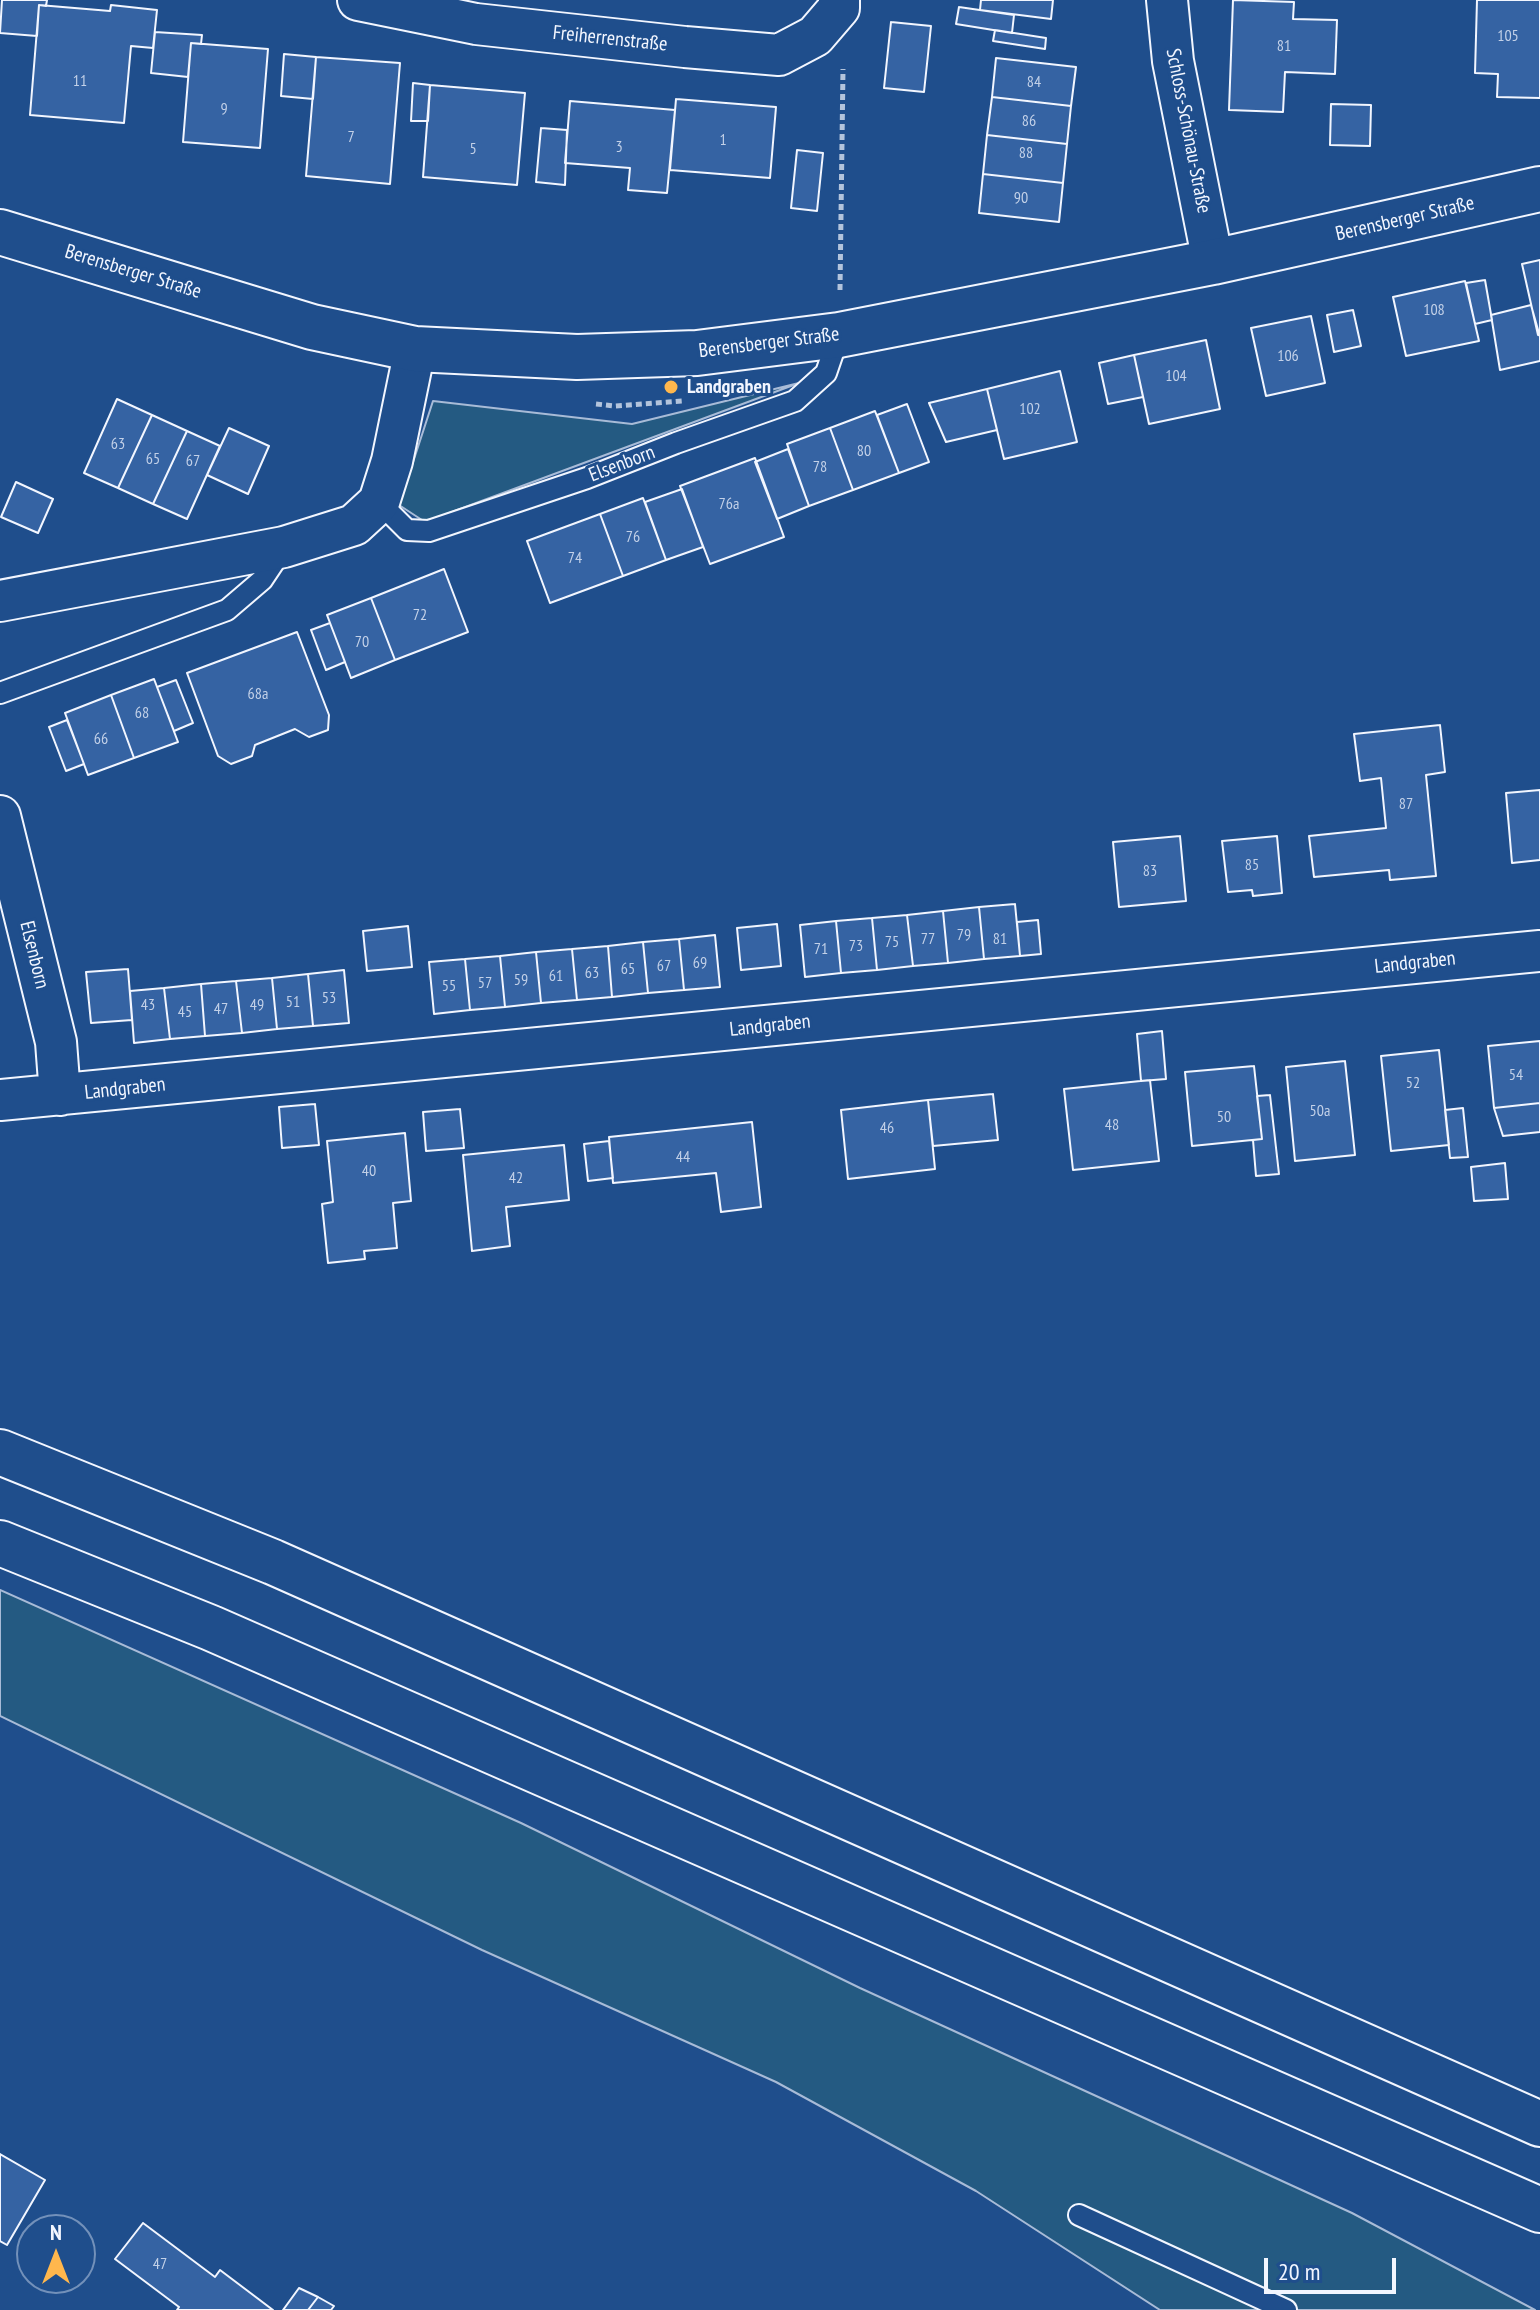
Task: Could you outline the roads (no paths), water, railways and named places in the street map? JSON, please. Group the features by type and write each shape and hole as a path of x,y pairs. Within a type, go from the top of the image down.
{"main road":[{"name":"Berensberger Straße","path":"0,232 312,327 415,349 577,357 697,353 839,335 1213,262 1540,189"},
{"path":"0,1452 273,1562 1540,2124"},
{"path":"0,1543 226,1634 1540,2210"}],"street":[{"name":"Freiherrenstraße","path":"358,0 476,24 779,55 815,36 839,8 839,0"},
{"name":"Schloss-Schönau-Straße","path":"1167,0 1173,61 1213,262"},
{"path":"0,601 284,547 354,525 379,502 392,461 415,349"},
{"name":"Elsenborn","path":"0,816 56,1042 60,1095"},
{"name":"Landgraben","path":"0,1100 1540,951"}],"lane":[{"name":"Elsenborn","path":"379,502 407,530 429,531 587,478 795,401 826,373 839,335"},
{"path":"0,693 227,610 262,580 284,547"},
{"path":"1079,2215 1286,2310"}],"place":[{"name":"Landgraben","path":"671,387"}]}
